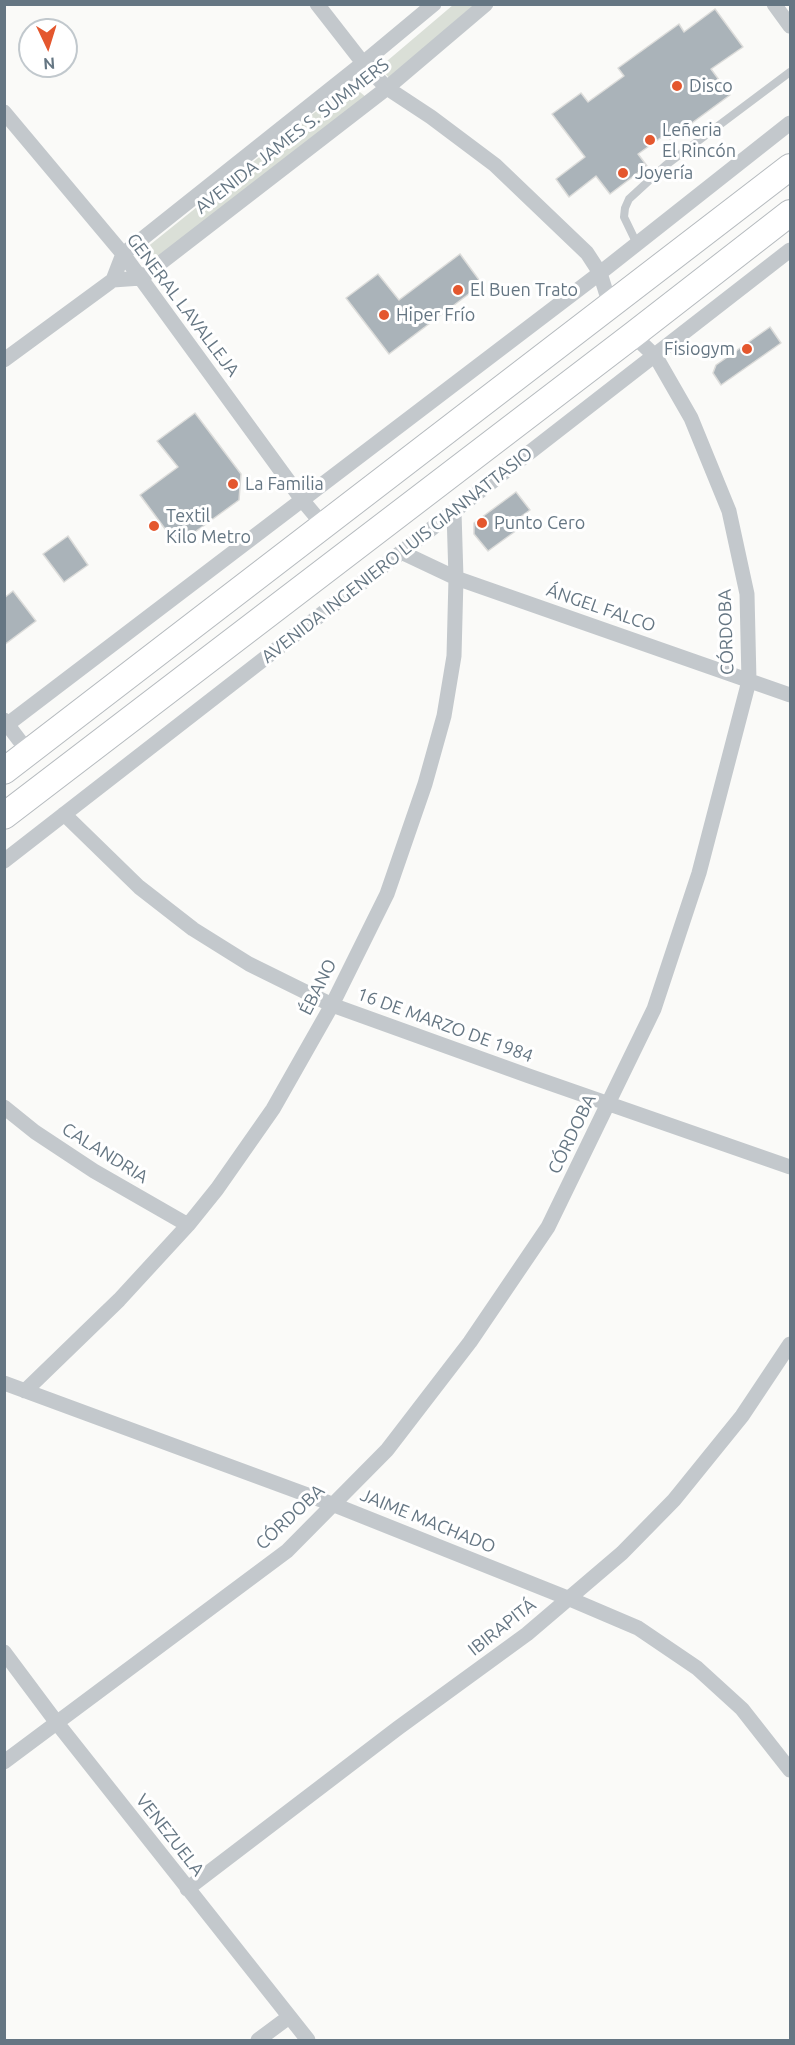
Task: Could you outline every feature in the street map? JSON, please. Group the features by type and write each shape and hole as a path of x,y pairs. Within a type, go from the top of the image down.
{"main road":[{"path":"4,771 790,167"},
{"name":"AVENIDA INGENIERO LUIS GIANNATTASIO","path":"4,816 790,213"}],"street":[{"path":"317,4 363,63 387,88 431,117 495,165 587,253 600,273 610,305"},
{"name":"AVENIDA JAMES S. SUMMERS","path":"123,254 434,4"},
{"name":"AVENIDA JAMES S. SUMMERS","path":"141,278 387,88 486,4"},
{"path":"774,4 790,26"},
{"name":"GENERAL LAVALLEJA","path":"4,112 123,254 303,501 324,526"},
{"path":"29,753 6,723 303,501 600,273 790,123"},
{"name":"AVENIDA INGENIERO LUIS GIANNATTASIO","path":"4,861 656,357 790,250"},
{"path":"113,280 123,254"},
{"path":"4,360 113,280 141,278"},
{"name":"CÓRDOBA","path":"4,1762 287,1551 387,1450 470,1342 548,1227 654,1009 699,873 749,681 747,594 729,511 691,418 656,357 633,335"},
{"name":"ÉBANO","path":"25,1391 119,1300 188,1226 217,1189 273,1109 332,1005 387,894 425,784 444,716 454,656 456,578 454,512"},
{"name":"ÁNGEL FALCO","path":"401,552 456,578 790,695"},
{"name":"16 DE MARZO DE 1984","path":"64,814 139,886 193,929 249,964 332,1005 790,1167"},
{"name":"CALANDRIA","path":"4,1107 35,1132 94,1171 188,1226"},
{"name":"IBIRAPITÁ","path":"187,1889 398,1728 518,1640 570,1599 622,1553 674,1500 742,1416 790,1344"},
{"name":"JAIME MACHADO","path":"4,1383 332,1504 638,1628 697,1668 742,1709 790,1770"},
{"name":"VENEZUELA","path":"4,1652 187,1889 308,2040"},
{"path":"258,2040 289,2017"}],"lane":[{"path":"637,244 624,217 629,198 666,165 790,72"}],"shaded area":[{"path":"453,5 474,5 389,78 380,67"},
{"path":"350,84 366,97 152,262 141,252"}],"building":[{"path":"715,9 743,47 711,69 730,95 670,139 666,134 638,154 647,166 610,194 596,176 569,197 556,179 585,157 552,114 581,93 588,102 624,76 618,68 679,24 684,32"},
{"path":"460,254 482,284 389,354 346,298 378,274 399,300"},
{"path":"770,327 781,343 721,385 713,373 716,365"},
{"path":"195,413 241,474 239,500 177,545 140,495 178,467 157,441"},
{"path":"516,492 530,510 512,523 517,530 488,551 474,534 474,523"},
{"path":"68,536 88,565 64,582 43,554"},
{"path":"13,591 36,621 4,645 4,598"}],"place":[{"name":"Disco","path":"677,86"},
{"name":"Leñeria El Rincón","path":"650,140"},
{"name":"Joyería","path":"623,173"},
{"name":"El Buen Trato","path":"458,290"},
{"name":"Hiper Frío","path":"384,315"},
{"name":"Fisiogym","path":"747,349"},
{"name":"La Familia","path":"233,484"},
{"name":"Punto Cero","path":"482,523"},
{"name":"Textil Kilo Metro","path":"154,526"}]}
